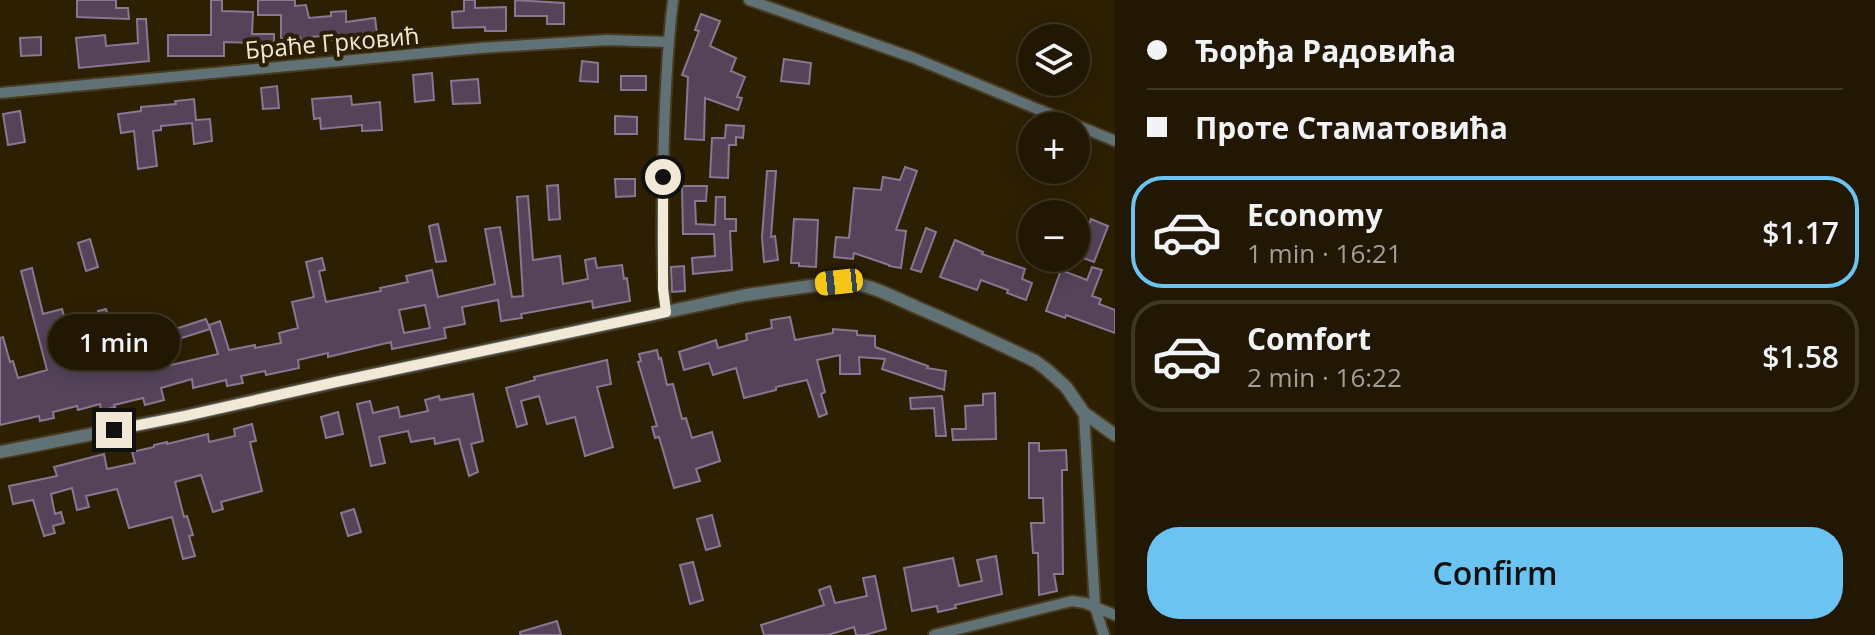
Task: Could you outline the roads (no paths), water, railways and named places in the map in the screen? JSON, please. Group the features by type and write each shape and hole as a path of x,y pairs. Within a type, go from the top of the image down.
{"street":[{"path":"666,312 662,203 664,100 673,0"},
{"path":"749,0 914,58 1115,141"},
{"name":"Браће Грковић","path":"0,93 480,48 607,40 668,42"},
{"path":"0,452 185,416 666,312 760,293 839,282 854,283 881,292 1035,361 1066,387 1084,413 1115,435"},
{"path":"1084,413 1095,607 1104,635"},
{"path":"934,635 1072,601 1115,615"}]}
